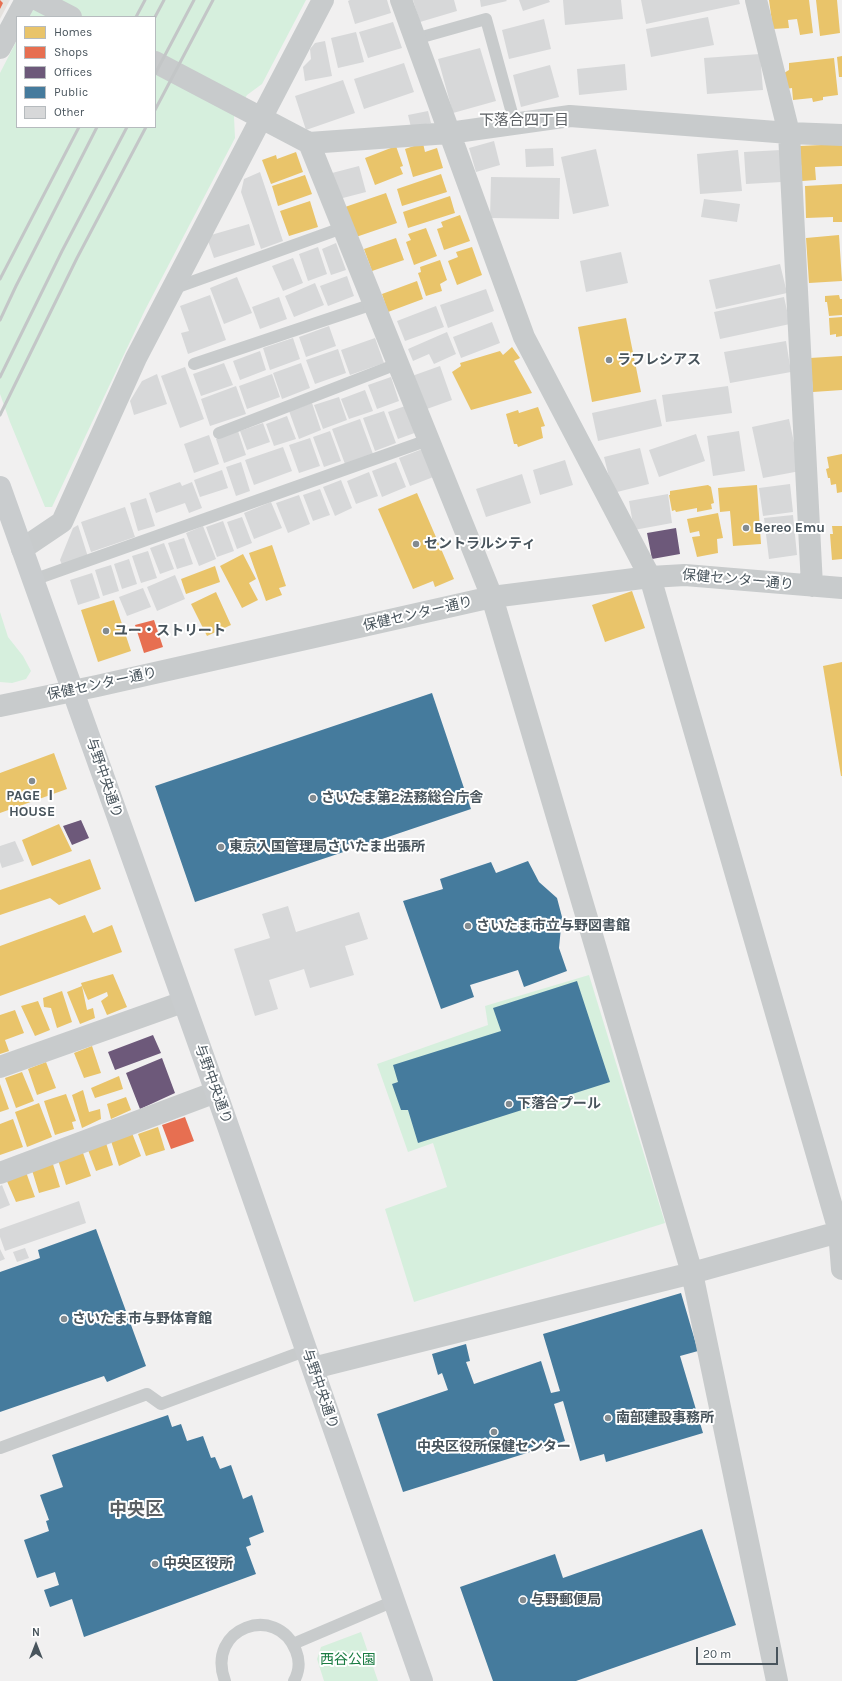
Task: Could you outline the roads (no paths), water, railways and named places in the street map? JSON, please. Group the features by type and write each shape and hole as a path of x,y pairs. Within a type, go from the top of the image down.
{"street":[{"path":"17,16 26,0"},
{"path":"38,0 69,16"},
{"path":"22,549 62,522 136,358 323,0"},
{"path":"401,0 524,337 650,577 840,1231 842,1269"},
{"path":"756,0 789,133 812,586"},
{"path":"0,48 16,18"},
{"path":"156,63 309,143 449,133 570,116 789,133 842,135"},
{"path":"309,143 492,597 692,1273 777,1681"},
{"name":"与野中央通り","path":"0,487 216,1092 422,1681"},
{"name":"保健センター通り","path":"0,706 492,597 650,577 685,575 842,588"},
{"path":"0,1067 183,1002"},
{"path":"0,1173 216,1092"},
{"path":"310,1359 692,1273 840,1231"}],"lane":[{"path":"415,39 486,19 515,124"},
{"path":"171,290 342,228"},
{"path":"194,364 373,304"},
{"path":"219,433 397,364"},
{"path":"33,580 428,440"},
{"path":"0,1448 147,1394 161,1404 310,1359"},
{"path":"293,1644 394,1601"},
{"path":"225,1681 221,1668 222,1654 227,1643 236,1633 247,1626 260,1624 273,1627 284,1634 293,1644 298,1655 298,1668 294,1681"}],"railway":[{"path":"137,16 145,0"},
{"path":"156,16 164,0"},
{"path":"156,72 194,0"},
{"path":"156,108 213,0"},
{"path":"0,279 78,128"},
{"path":"0,320 96,128"},
{"path":"0,377 62,251 126,128"},
{"path":"0,415 77,258 145,128"}],"place":[{"name":"ラフレシアス","path":"609,360"},
{"name":"Bereo Emu","path":"746,528"},
{"name":"セントラルシティ","path":"416,544"},
{"name":"ユー・ストリート","path":"106,631"},
{"name":"PAGE Ⅰ HOUSE","path":"32,781"},
{"name":"さいたま第2法務総合庁舎","path":"313,798"},
{"name":"東京入国管理局さいたま出張所","path":"221,847"},
{"name":"さいたま市立与野図書館","path":"468,926"},
{"name":"下落合プール","path":"509,1104"},
{"name":"さいたま市与野体育館","path":"64,1319"},
{"name":"南部建設事務所","path":"608,1418"},
{"name":"中央区役所保健センター","path":"494,1432"},
{"name":"中央区役所","path":"155,1564"},
{"name":"与野郵便局","path":"523,1600"}],"district":[{"name":"下落合四丁目","path":"524,121"},
{"name":"中央区","path":"136,1510"}],"park label":[{"name":"西谷公園","path":"348,1660"}]}
